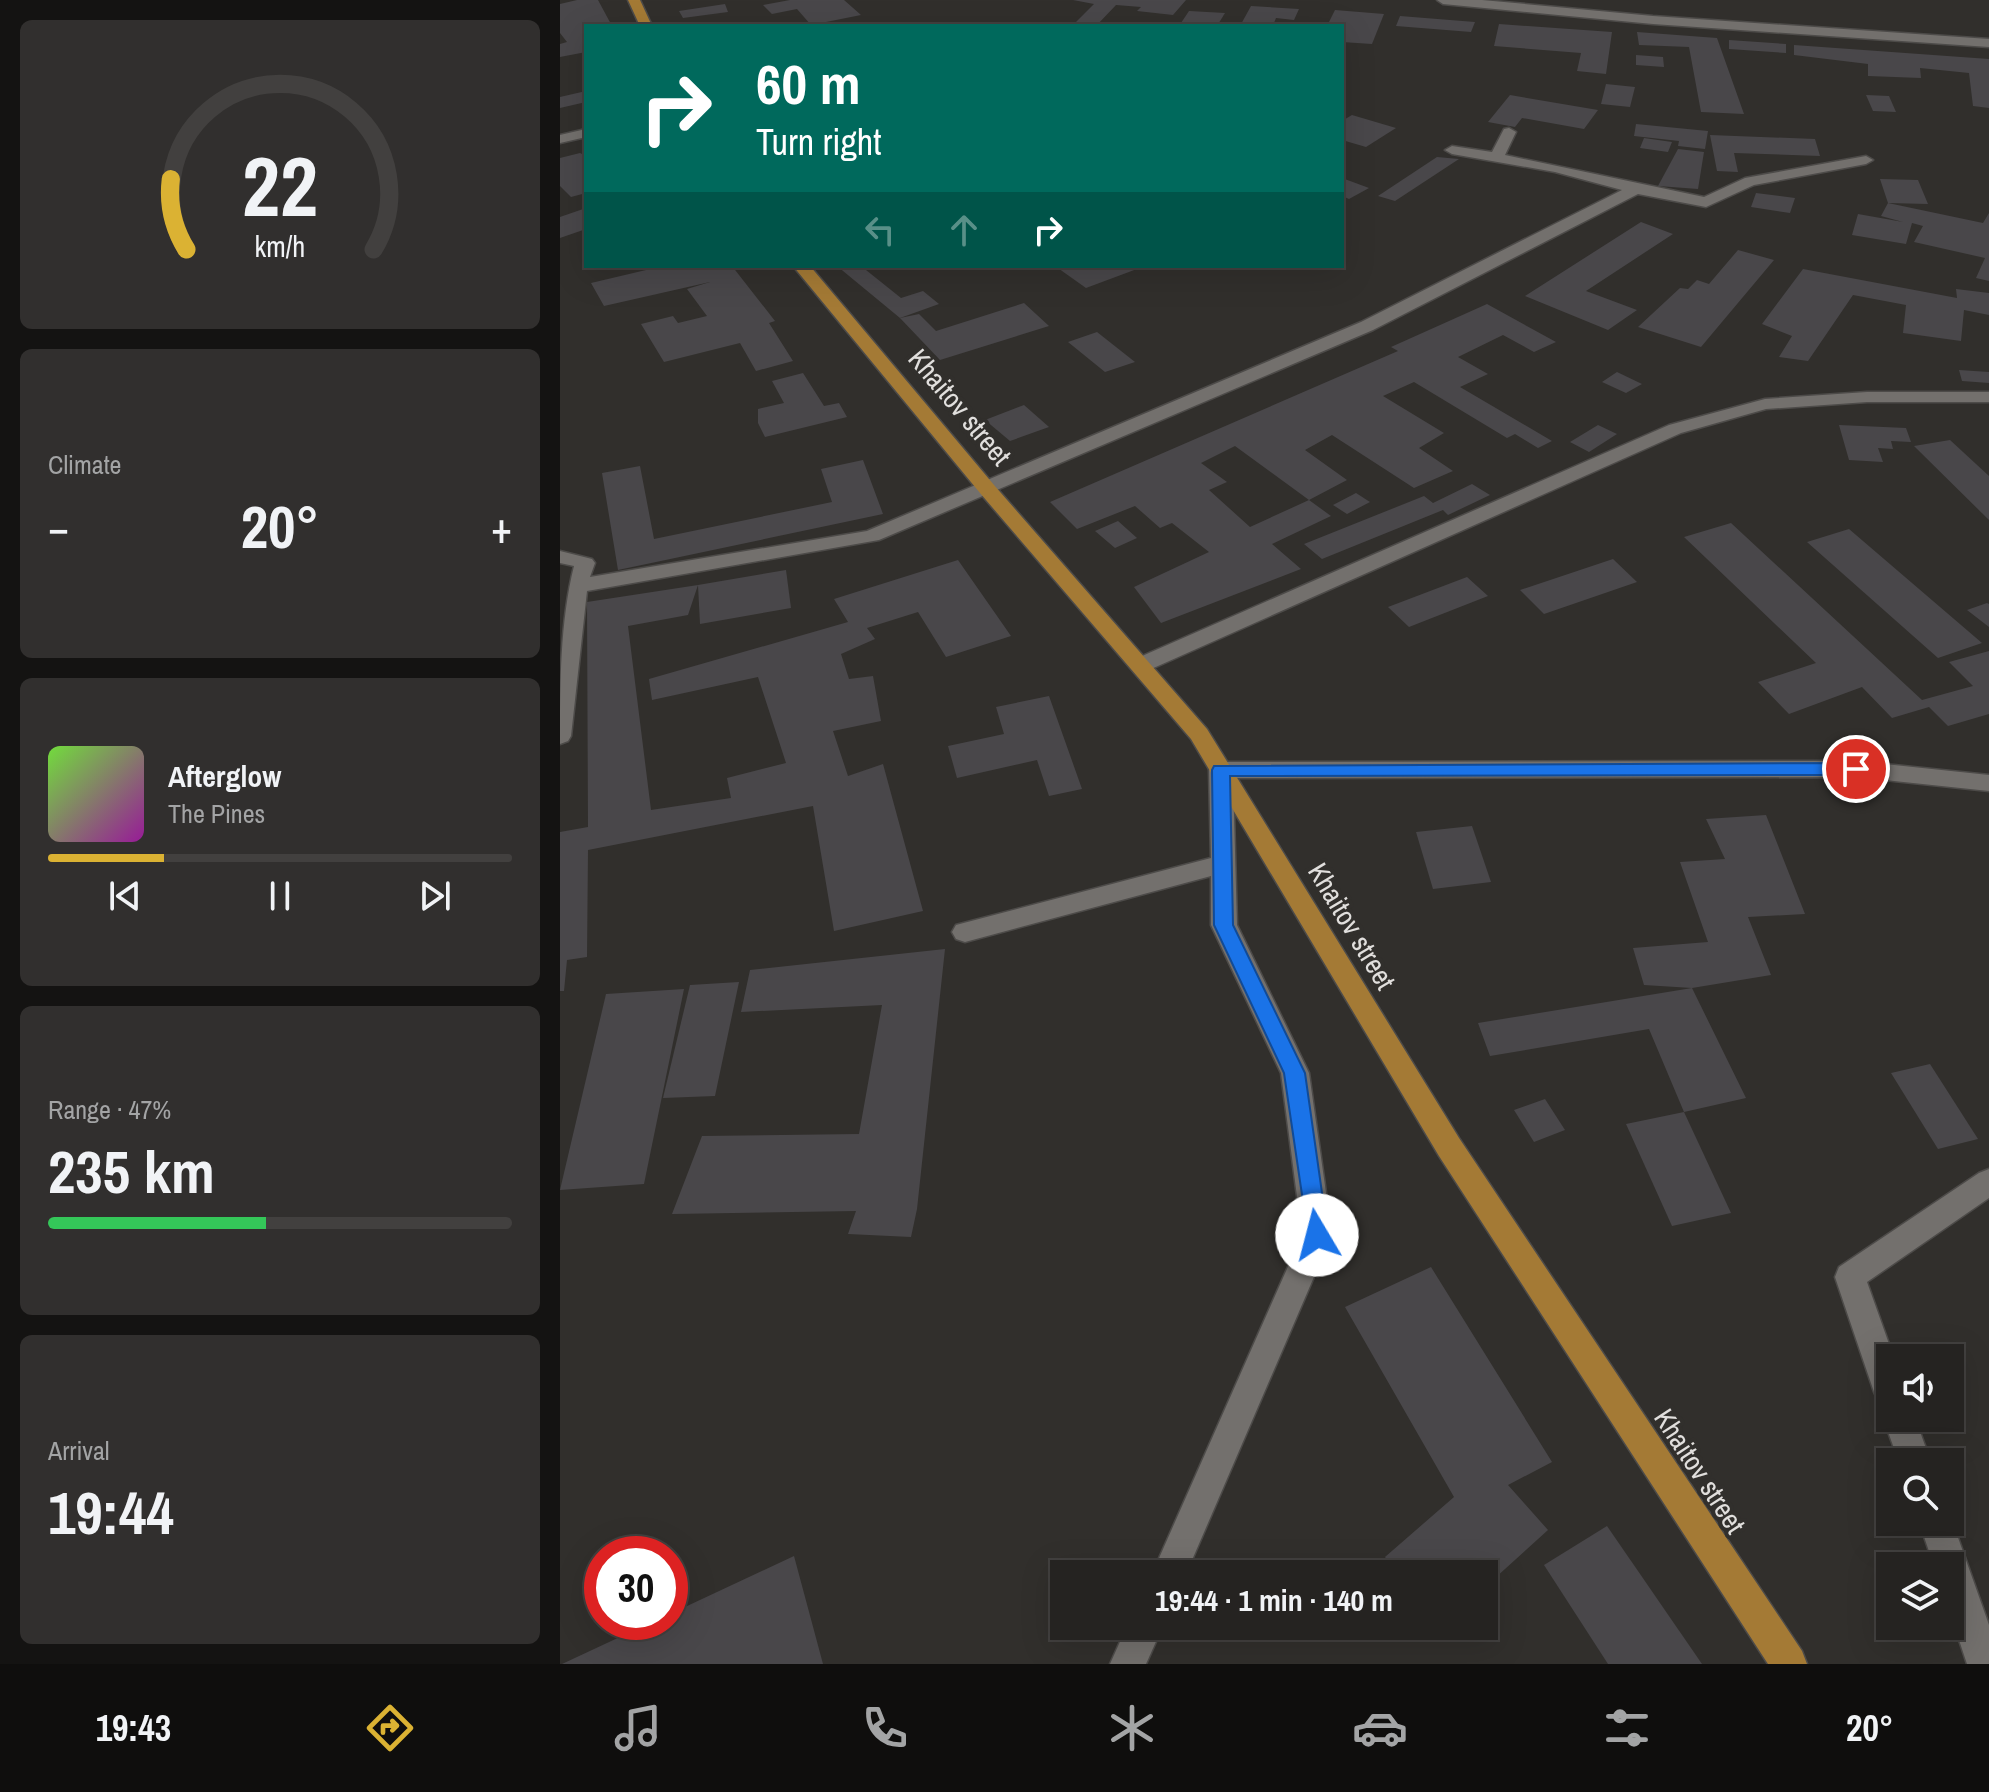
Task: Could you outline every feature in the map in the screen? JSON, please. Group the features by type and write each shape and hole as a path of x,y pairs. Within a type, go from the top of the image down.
{"main road":[{"path":"634,0 645,24"},
{"name":"Khaitov street","path":"803,268 987,489 1199,734 1449,1147 1789,1664"}],"street":[{"path":"1443,0 1989,43"},
{"path":"1496,158 1509,132"},
{"path":"560,139 584,133"},
{"path":"1452,150 1556,168 1636,189 1706,202 1750,181 1866,160"},
{"path":"577,586 872,536 1367,326 1636,189"},
{"path":"1141,665 1675,429 1765,404 1867,397 1989,397"},
{"path":"560,557 585,563 577,586 560,736"},
{"path":"1175,1560 1317,1235 1295,1073 1224,925 1221,770 1856,769 1989,783"},
{"path":"965,932 1223,864"},
{"path":"1876,1352 1850,1277 1989,1182"},
{"path":"1941,1536 1985,1664"},
{"path":"1128,1664 1139,1640"}],"building":[{"path":"598,0 611,24 584,24 584,52 560,57 560,44 567,42 560,33 560,4"},
{"path":"790,0 844,0 861,15 810,24 797,9 772,14 763,5"},
{"path":"1073,0 1186,0 1173,15 1116,5 1098,24 1075,23 1094,4"},
{"path":"725,4 728,12 683,18 679,11"},
{"path":"1251,6 1299,9 1294,20 1276,18 1274,23 1241,24"},
{"path":"1335,10 1384,14 1372,44 1344,42 1344,24 1328,24"},
{"path":"1189,11 1225,13 1218,24 1180,24"},
{"path":"1400,16 1475,22 1471,32 1396,26"},
{"path":"1499,24 1612,32 1606,74 1577,71 1581,53 1494,46"},
{"path":"1637,32 1717,38 1744,114 1701,112 1689,47 1639,45"},
{"path":"1729,40 1786,44 1786,53 1729,49"},
{"path":"1794,45 1989,59 1989,108 1973,106 1969,73 1920,68 1921,78 1868,76 1868,64 1794,55"},
{"path":"1636,55 1663,57 1664,67 1636,65"},
{"path":"1606,84 1635,87 1630,107 1601,104"},
{"path":"584,91 584,102 560,108 560,97"},
{"path":"1510,95 1598,110 1584,129 1522,118 1515,127 1488,122"},
{"path":"1866,95 1889,96 1896,112 1873,111"},
{"path":"1352,115 1396,128 1366,147 1344,141 1344,120"},
{"path":"1636,124 1708,131 1705,149 1678,146 1679,141 1634,136"},
{"path":"1710,135 1815,139 1820,156 1734,153 1738,172 1717,171"},
{"path":"1644,138 1672,142 1668,152 1640,148"},
{"path":"1678,149 1704,152 1698,189 1658,186"},
{"path":"580,153 584,155 584,194 571,197 560,186 560,158"},
{"path":"1437,157 1459,159 1395,201 1378,196"},
{"path":"1344,179 1369,188 1349,199 1344,197"},
{"path":"1880,179 1918,180 1928,204 1888,203"},
{"path":"1756,193 1795,198 1790,213 1751,207"},
{"path":"1888,203 1983,223 1989,213 1989,281 1976,278 1985,258 1914,242 1923,226 1912,223 1906,244 1852,235 1858,214 1903,222 1881,216"},
{"path":"584,209 584,230 560,238 560,217"},
{"path":"1641,222 1673,234 1586,291 1637,310 1608,330 1525,296"},
{"path":"1738,250 1774,260 1701,347 1638,327 1680,288 1688,289 1697,280 1709,284"},
{"path":"655,268 734,268 775,321 769,323 793,361 756,371 740,343 664,362 641,324 673,316 678,323 707,316 687,289 710,282 604,306 591,283"},
{"path":"839,268 864,268 901,298 923,291 939,304 900,318"},
{"path":"1058,268 1140,268 1086,288"},
{"path":"1803,269 1957,298 1956,289 1989,293 1989,315 1964,310 1961,341 1903,333 1906,305 1853,295 1808,361 1779,357 1792,336 1762,324"},
{"path":"1024,303 1049,326 940,360 900,318 919,314 936,331"},
{"path":"1487,304 1556,342 1534,352 1503,335 1458,357 1488,374 1460,387 1552,441 1538,448 1515,434 1507,438 1414,382 1383,396 1444,433 1419,448 1453,471 1414,488 1332,435 1305,450 1347,480 1309,500 1331,516 1272,544 1301,569 1161,623 1134,587 1209,552 1172,523 1160,528 1135,506 1077,529 1050,502 1398,351 1391,347","holes":["1235,446 1309,500 1250,527 1209,490 1227,482 1201,463"]},
{"path":"1097,332 1135,362 1105,372 1068,342"},
{"path":"1959,370 1989,372 1989,383 1962,381"},
{"path":"1617,372 1642,384 1626,393 1602,382"},
{"path":"803,373 824,406 839,403 847,417 765,437 758,423 758,409 784,403 772,381"},
{"path":"1024,405 1049,427 1010,441 985,420"},
{"path":"1598,425 1617,434 1589,452 1570,442"},
{"path":"1839,425 1906,428 1911,442 1891,441 1893,449 1878,448 1883,462 1849,460"},
{"path":"1950,440 1989,476 1989,520 1914,446"},
{"path":"863,460 883,514 618,570 602,473 640,466 654,539 832,502 821,469"},
{"path":"1472,484 1490,495 1448,515 1443,510 1322,559 1304,544 1424,496 1433,503"},
{"path":"1356,493 1370,502 1347,514 1333,505"},
{"path":"1118,521 1137,538 1115,548 1095,531"},
{"path":"1731,523 1922,700 1973,686 1949,662 1989,651 1989,714 1948,726 1929,707 1892,718 1862,687 1789,714 1758,682 1816,663 1684,537"},
{"path":"1849,529 1982,643 1938,658 1807,542"},
{"path":"1613,559 1637,582 1544,614 1520,590"},
{"path":"958,560 1011,636 946,657 918,612 867,628 875,639 841,654 849,679 873,676 881,721 833,731 848,776 883,764 923,911 834,931 813,806 588,850 587,957 567,960 564,991 560,991 560,832 588,827 587,602 698,585 688,615 628,626 651,810 731,798 727,778 786,763 758,677 652,700 649,679 848,622 834,599"},
{"path":"786,570 791,608 700,624 698,585"},
{"path":"1467,577 1488,596 1409,627 1388,607"},
{"path":"1989,604 1989,627 1967,610"},
{"path":"1049,696 1082,789 1049,796 1037,760 957,778 948,746 1004,734 996,707"},
{"path":"1766,815 1805,914 1748,917 1771,975 1692,988 1644,985 1633,948 1708,942 1680,862 1725,859 1706,819"},
{"path":"1472,826 1491,882 1433,889 1416,832"},
{"path":"945,949 917,1209 911,1237 848,1234 856,1211 672,1214 702,1136 859,1134 882,1005 741,1012 750,970"},
{"path":"739,982 715,1096 663,1098 690,985"},
{"path":"1692,988 1746,1098 1684,1112 1649,1029 1490,1056 1478,1023"},
{"path":"684,989 644,1184 560,1190 606,994"},
{"path":"1930,1064 1978,1139 1938,1149 1891,1073"},
{"path":"1545,1099 1565,1130 1534,1142 1514,1110"},
{"path":"1684,1112 1731,1213 1672,1226 1626,1124"},
{"path":"1431,1267 1552,1462 1508,1485 1548,1530 1498,1575 1498,1560 1387,1560 1385,1557 1454,1497 1345,1307"},
{"path":"1607,1526 1702,1664 1608,1664 1544,1565"},
{"path":"794,1556 823,1664 562,1664 613,1640 688,1640 688,1606"}],"route":[{"path":"1317,1235 1295,1073 1224,925 1221,770 1856,769"}]}
